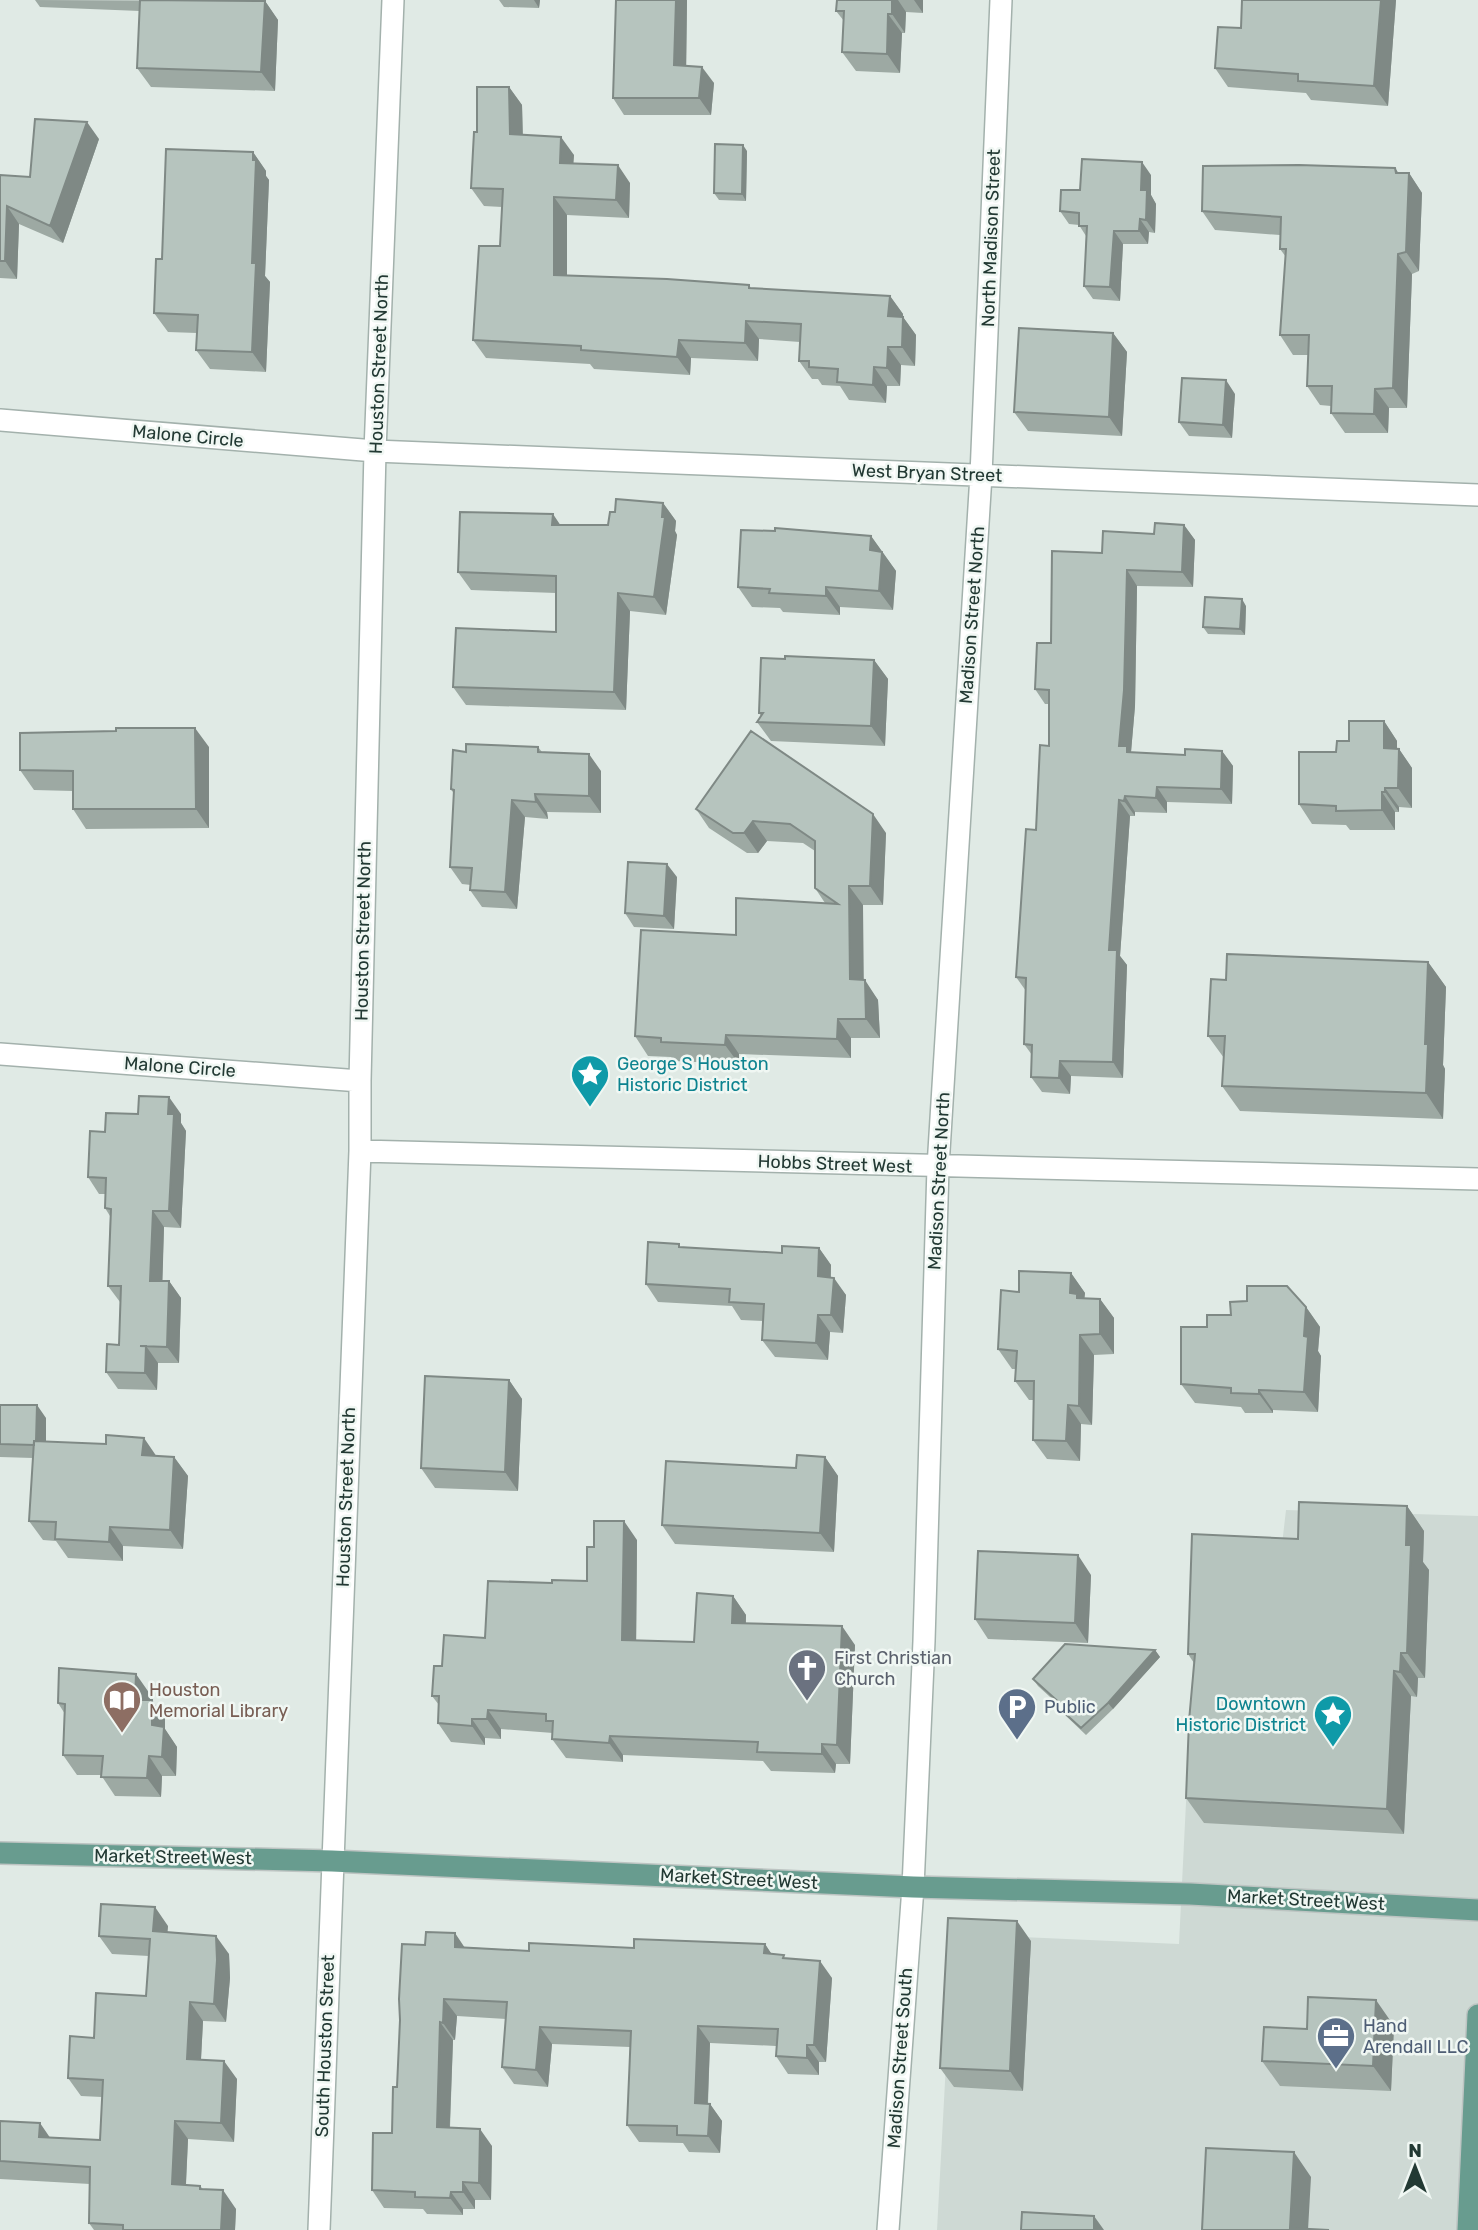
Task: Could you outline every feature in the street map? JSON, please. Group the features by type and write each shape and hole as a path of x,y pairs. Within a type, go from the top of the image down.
{"main road":[{"name":"Market Street West","path":"0,1853 332,1861 913,1887 1190,1894 1478,1910"},
{"path":"1468,2230 1478,2015"}],"street":[{"name":"Houston Street North","path":"332,1861 360,1151 375,451 394,0"},
{"name":"North Madison Street","path":"981,475 1001,0"},
{"name":"Malone Circle","path":"0,420 375,451"},
{"name":"West Bryan Street","path":"375,451 1478,495"},
{"name":"Madison Street North","path":"913,1887 924,1641 938,1167 981,475"},
{"name":"Malone Circle","path":"0,1054 360,1081"},
{"name":"Hobbs Street West","path":"360,1151 1478,1179"},
{"name":"South Houston Street","path":"318,2230 332,1861"},
{"name":"Madison Street South","path":"888,2230 913,1887"}],"shaded area":[{"name":"Downtown Historic District","path":"1286,1510 1478,1516 1478,2230 937,2230 953,1934 1179,1944 1198,1560 1280,1562"}],"building":[{"path":"140,0 265,1 261,72 137,68"},
{"path":"616,0 676,0 674,65 702,67 699,98 613,98"},
{"path":"837,0 892,0 892,14 888,14 887,54 842,52 844,11 836,11"},
{"path":"1242,0 1381,0 1374,86 1298,81 1298,74 1215,68 1218,27 1241,28"},
{"path":"477,87 509,87 510,134 561,137 560,163 618,165 616,200 554,197 554,275 667,279 749,285 749,288 890,296 888,316 903,317 902,347 888,347 887,368 874,367 873,385 837,382 838,369 809,367 809,361 799,361 801,324 746,321 745,343 679,340 677,357 581,350 581,346 473,340 479,246 500,246 503,189 471,188 474,132 477,132"},
{"path":"35,119 87,122 50,226 7,206 5,261 0,261 0,175 30,177"},
{"path":"715,144 743,145 742,194 714,193"},
{"path":"166,149 253,152 253,160 256,160 252,263 256,263 252,352 196,350 198,315 154,313 156,259 162,259"},
{"path":"1082,159 1142,162 1141,190 1147,190 1146,220 1140,219 1139,231 1114,231 1110,287 1084,286 1087,226 1079,226 1079,213 1060,211 1061,190 1080,190"},
{"path":"1203,166 1395,168 1396,173 1409,173 1406,252 1398,254 1393,388 1375,389 1374,414 1331,413 1332,386 1307,386 1309,335 1280,335 1286,249 1280,249 1281,217 1202,211"},
{"path":"1019,328 1113,333 1109,417 1014,412"},
{"path":"1182,378 1226,380 1223,425 1179,422"},
{"path":"616,499 663,503 662,517 665,517 654,597 618,593 614,692 453,687 456,628 556,632 556,576 458,572 460,512 553,514 552,525 608,525 610,512 615,512"},
{"path":"1155,523 1184,525 1182,572 1127,570 1124,690 1119,746 1127,746 1127,752 1185,755 1185,749 1222,751 1221,789 1157,787 1156,798 1125,796 1124,801 1119,800 1109,950 1117,950 1113,1062 1060,1061 1059,1078 1031,1077 1032,1045 1024,1044 1026,978 1016,977 1026,829 1036,830 1040,745 1049,746 1049,690 1035,689 1037,643 1051,643 1052,551 1102,553 1103,531 1154,534"},
{"path":"775,528 871,536 870,550 882,552 879,591 826,587 826,596 769,593 770,589 738,587 741,530 775,531"},
{"path":"1205,597 1242,599 1240,629 1203,627"},
{"path":"785,656 874,660 871,726 757,722 763,713 759,713 761,658 785,659"},
{"path":"1349,721 1384,721 1384,748 1399,749 1398,788 1385,788 1385,792 1382,792 1382,810 1336,811 1336,806 1299,804 1299,752 1336,752 1337,741 1349,741"},
{"path":"116,728 195,728 196,809 73,809 73,771 20,770 20,733 116,731"},
{"path":"751,731 873,814 870,886 849,886 850,979 865,980 866,1019 838,1019 837,1039 726,1035 725,1045 661,1042 661,1038 635,1036 641,930 736,935 736,898 838,904 815,888 815,841 790,824 753,821 744,833 733,833 696,809"},
{"path":"466,744 538,747 538,752 589,754 589,796 535,794 536,802 512,800 505,892 470,890 472,868 450,867 453,750 466,752"},
{"path":"628,862 667,864 664,916 625,913"},
{"path":"1227,954 1428,962 1426,1093 1222,1086 1225,1036 1208,1036 1211,979 1226,980"},
{"path":"139,1096 169,1097 168,1114 174,1114 169,1211 153,1211 150,1281 169,1281 167,1347 146,1346 145,1373 106,1372 107,1344 119,1345 121,1286 108,1286 111,1209 105,1208 106,1178 88,1177 90,1131 105,1132 106,1113 138,1114"},
{"path":"648,1242 679,1244 679,1247 782,1253 782,1246 819,1248 818,1276 834,1278 831,1315 818,1315 816,1343 762,1340 764,1304 729,1302 730,1289 646,1284"},
{"path":"1019,1271 1071,1273 1070,1293 1077,1294 1077,1298 1100,1299 1100,1334 1080,1335 1079,1406 1068,1405 1066,1441 1033,1440 1034,1381 1015,1381 1017,1351 998,1349 1001,1290 1019,1292"},
{"path":"1247,1286 1287,1286 1306,1307 1304,1336 1308,1337 1304,1392 1259,1390 1259,1394 1231,1393 1231,1388 1181,1384 1181,1327 1207,1327 1207,1315 1231,1315 1230,1302 1247,1301"},
{"path":"425,1376 509,1380 505,1472 421,1468"},
{"path":"0,1405 37,1405 34,1445 0,1444"},
{"path":"106,1435 144,1438 142,1455 174,1457 170,1530 110,1527 109,1542 55,1539 56,1522 29,1521 34,1441 106,1444"},
{"path":"797,1455 825,1457 820,1533 662,1525 666,1461 796,1468"},
{"path":"1299,1502 1407,1506 1406,1545 1411,1545 1407,1653 1401,1653 1400,1672 1394,1671 1387,1809 1186,1798 1195,1654 1188,1654 1192,1534 1298,1539"},
{"path":"594,1521 624,1521 622,1640 694,1642 697,1593 733,1596 732,1623 842,1626 837,1745 822,1744 822,1754 757,1752 758,1742 610,1736 609,1743 552,1739 553,1721 546,1721 546,1714 488,1710 487,1719 472,1719 472,1726 438,1723 439,1696 432,1696 434,1666 442,1666 444,1635 485,1638 488,1581 587,1581 587,1547 594,1547"},
{"path":"978,1551 1078,1555 1075,1623 975,1619"},
{"path":"1065,1644 1155,1650 1108,1703 1081,1728 1059,1708 1062,1705 1033,1679"},
{"name":"Houston Memorial Library","path":"59,1668 136,1674 135,1700 152,1700 152,1725 164,1727 162,1757 149,1756 147,1778 101,1777 103,1756 63,1755 65,1704 58,1703"},
{"path":"101,1904 155,1907 153,1931 216,1936 214,2004 190,2002 187,2059 224,2061 221,2123 175,2121 172,2184 223,2190 221,2230 123,2230 123,2225 89,2223 90,2167 0,2161 0,2121 40,2123 39,2137 100,2140 103,2080 68,2078 70,2036 94,2038 96,1993 146,1996 150,1939 99,1936"},
{"path":"948,1918 1017,1921 1010,2071 940,2068"},
{"path":"426,1932 455,1933 455,1947 529,1951 529,1943 634,1948 634,1939 765,1944 764,1953 784,1955 783,1958 820,1961 814,2045 807,2045 807,2058 776,2056 778,2029 698,2026 695,2103 710,2104 708,2136 677,2135 677,2126 627,2125 631,2031 540,2027 536,2070 502,2067 507,2002 444,1999 443,2023 440,2022 437,2127 480,2129 479,2183 463,2182 463,2192 451,2192 450,2198 415,2197 415,2192 372,2190 373,2133 392,2133 393,2087 397,2087 402,1944 425,1945"},
{"path":"1308,1997 1376,2000 1373,2066 1262,2061 1264,2027 1307,2029"},
{"path":"1206,2148 1294,2152 1290,2228 1329,2230 1202,2230"},
{"path":"1022,2212 1094,2216 1094,2230 1021,2230"}],"place":[{"name":"George S Houston Historic District","path":"590,1108"},
{"name":"First Christian Church","path":"807,1702"},
{"name":"Houston Memorial Library","path":"122,1734"},
{"name":"Public","path":"1017,1741"},
{"name":"Downtown Historic District","path":"1333,1748"},
{"name":"Hand Arendall LLC","path":"1336,2070"}]}
